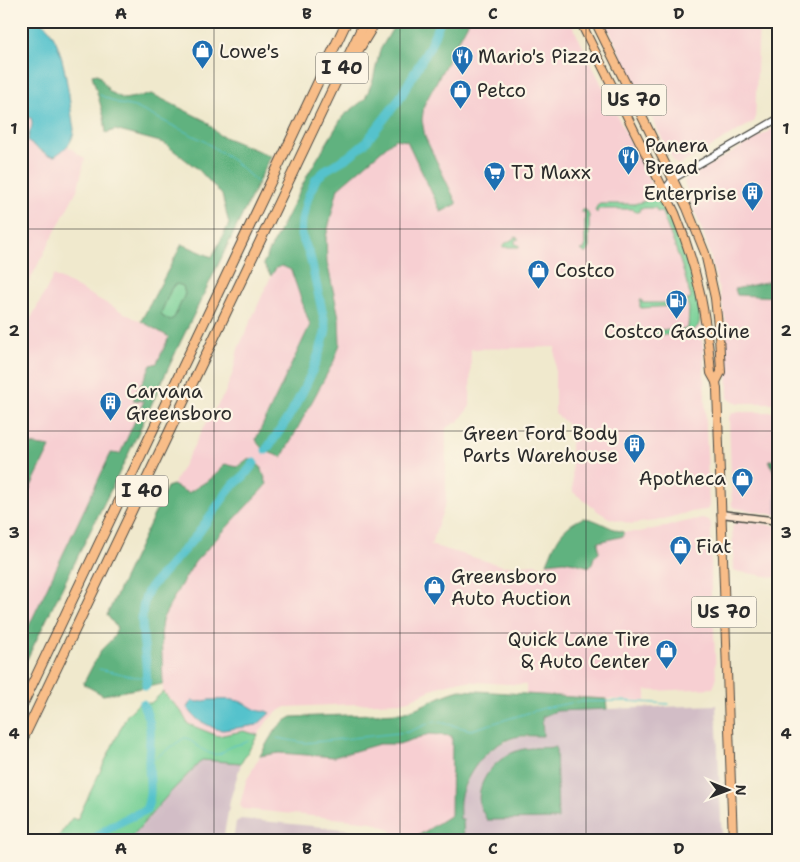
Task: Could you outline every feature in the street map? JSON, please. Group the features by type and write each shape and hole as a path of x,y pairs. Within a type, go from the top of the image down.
{"highway":[{"name":"I 40","path":"21,708 347,21"},
{"name":"I 40","path":"21,743 365,21"},
{"path":"319,116 376,21"},
{"name":"US 70","path":"580,21 664,190 686,240 696,269 706,323 711,373 716,382 733,841"},
{"name":"US 70","path":"595,21 699,236 708,266 719,335 721,372 716,382"}],"main road":[{"path":"721,514 779,521"}],"street":[{"path":"664,190 673,179 779,118"},
{"path":"659,181 673,179"}],"shaded area":[{"path":"469,21 570,21 658,200 660,200 698,314 703,346 709,506 707,510 632,524 609,518 599,512 573,492 570,427 555,413 555,347 471,349 470,406 459,421 446,428 446,502 431,545 503,566 535,564 546,567 547,563 564,561 585,567 592,564 598,542 623,536 623,532 640,532 702,518 709,520 711,524 711,603 713,609 716,681 713,688 646,690 646,701 526,695 526,685 460,681 437,687 401,702 286,707 268,720 258,735 243,731 218,736 188,724 181,711 163,692 162,620 195,562 267,484 237,467 225,464 212,478 188,493 173,485 207,421 224,395 233,372 238,349 271,276 276,268 282,266 291,270 311,325 256,439 258,445 269,453 282,457 334,361 340,344 339,317 327,262 326,237 338,188 394,139 407,141 441,212 457,203 425,137 422,120 424,105"},
{"path":"605,21 759,21 755,121 680,165 675,164"},
{"path":"21,116 31,118 32,126 28,138 29,142 40,151 55,156 68,146 85,159 78,188 21,297"},
{"path":"779,125 779,172 772,175 779,187 779,279 736,289 737,295 779,297 779,403 735,403 728,398 726,323 720,293 707,244 684,182 686,179"},
{"path":"54,275 169,337 157,363 134,399 145,401 120,454 111,453 26,632 21,630 21,507 49,447 21,443 21,337"},
{"path":"733,412 779,412 779,461 770,460 775,474 775,515 732,506 729,417"},
{"path":"775,479 779,480 779,515 775,515"},
{"path":"736,522 779,526 779,578 734,571 732,527"},
{"path":"716,705 722,841 464,841 463,819 460,819 460,797 472,770 481,758 498,745 516,737 542,736 542,717 556,711"},
{"path":"429,734 453,736 451,815 410,841 404,841 387,828 372,822 243,809 240,805 246,781 260,756 279,753 334,757 379,744 399,744"},
{"path":"202,760 241,763 230,800 223,841 128,841 167,796"},
{"path":"241,819 363,831 376,834 387,841 233,841 236,822"}],"green space":[{"path":"397,21 469,21 424,105 422,120 425,137 457,204 441,212 407,141 395,139 338,188 326,237 327,262 339,317 340,344 334,361 282,457 263,449 256,439 310,325 291,270 282,266 276,268 271,276 263,264 308,174 343,116 365,99 373,80 380,50"},
{"path":"98,74 110,92 124,99 152,94 206,121 219,135 271,156 126,459 21,671 21,630 26,632 111,453 120,454 144,401 133,400 151,365 157,363 169,337 141,321 182,244 212,257 229,224 222,195 199,170 164,143 115,130 106,133 104,117 92,75","holes":["177,284 183,286 185,294 174,318 170,320 163,317 161,313 172,287"]},
{"path":"657,198 665,201 670,210 683,243 694,284 700,317 698,326 690,332 672,335 654,335 651,333 652,330 683,330 688,328 689,309 687,300 691,299 678,255 661,211 657,212 656,208 640,208 639,212 635,212 633,209 598,209 597,213 595,211 600,204 634,204"},
{"path":"582,209 587,211 589,216 589,250 586,254 581,250 585,249 585,212 581,212"},
{"path":"516,237 519,239 515,240 515,244 519,245 519,247 503,247 503,245"},
{"path":"779,279 779,297 737,295 735,289"},
{"path":"177,284 183,286 185,294 174,318 170,320 163,317 161,313 172,287"},
{"path":"640,300 642,300 642,303 678,303 678,300 680,301 678,304 674,306 641,308"},
{"path":"21,443 50,447 21,507"},
{"path":"249,458 261,467 267,484 195,562 162,620 163,684 103,695 83,684 101,650 113,638 117,628 107,615 167,487 173,485 188,493 212,478 225,464 237,467"},
{"path":"769,460 779,461 779,480 775,479 775,474"},
{"path":"583,518 588,518 623,532 624,536 598,542 599,553 594,557 590,567 564,561 547,563 556,542 564,531"},
{"path":"460,690 606,699 607,709 556,711 542,717 543,736 515,737 488,752 474,767 461,795 460,819 463,819 464,841 410,841 451,815 452,736 429,734 399,744 379,744 334,757 279,753 260,756 281,724 292,717 401,713"},
{"path":"163,692 181,711 188,724 218,736 243,731 258,735 241,763 202,760 167,796 128,841 55,841 72,818 77,820 127,715 138,704 151,703"},
{"path":"556,747 558,819 487,820 480,806 479,796 485,778 491,769 506,756 515,752 528,748"}],"water":[{"path":"21,21 38,21 48,28 60,54 68,87 74,129 68,145 55,156 48,155 28,142 32,121 31,118 21,116"},
{"path":"236,700 270,713 257,725 223,730 216,729 198,720 187,708 192,701"}],"waterway":[{"path":"266,450 285,423 308,381 315,366 326,328 310,256 301,235 302,220 308,197 316,179 366,142 398,101 429,48 440,21"},
{"path":"100,95 120,104 135,107 204,141 235,162 257,182"},
{"path":"146,686 147,674 142,612 144,600 149,589 197,535 231,487 244,476 254,463"},
{"path":"21,638 25,639"},
{"path":"99,669 136,677 147,677"},
{"path":"277,738 305,743 408,732 435,721 471,730 544,708 576,702 626,701 669,704"},
{"path":"92,841 111,827 146,810 150,792 150,731 149,720 143,704"},
{"path":"149,765 158,756 184,738 187,738 206,752 215,754 248,741"}],"place":[{"name":"Lowe's","path":"203,70"},
{"name":"Mario's Pizza","path":"462,75"},
{"name":"Petco","path":"461,109"},
{"name":"Panera Bread","path":"629,175"},
{"name":"TJ Maxx","path":"495,191"},
{"name":"Enterprise","path":"753,212"},
{"name":"Costco","path":"539,289"},
{"name":"Costco Gasoline","path":"677,319"},
{"name":"Carvana Greensboro","path":"110,421"},
{"name":"Green Ford Body Parts Warehouse","path":"634,463"},
{"name":"Apotheca","path":"742,497"},
{"name":"Fiat","path":"680,565"},
{"name":"Greensboro Auto Auction","path":"435,606"},
{"name":"Quick Lane Tire & Auto Center","path":"666,669"}]}
